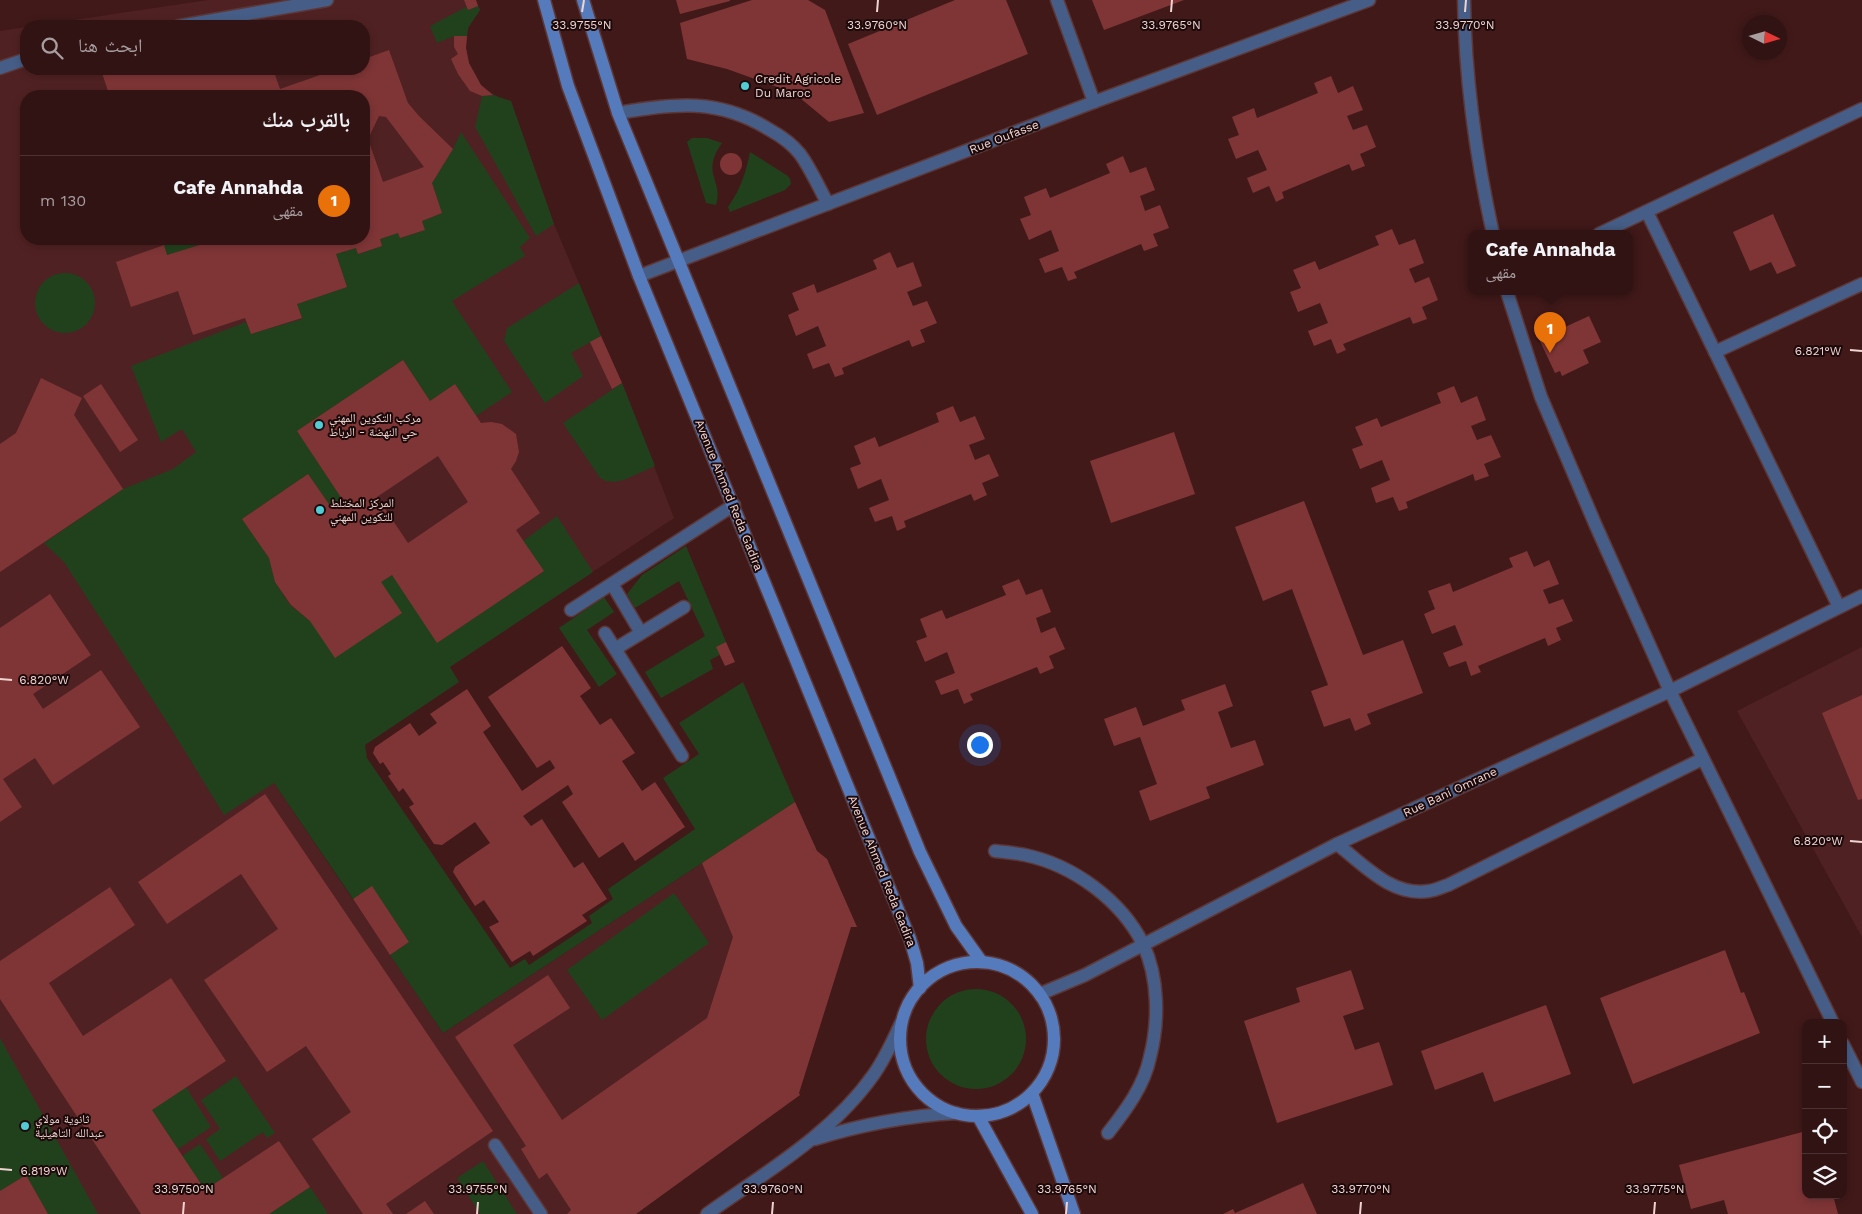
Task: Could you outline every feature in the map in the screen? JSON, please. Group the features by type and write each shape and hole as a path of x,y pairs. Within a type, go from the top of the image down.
{"main road":[{"name":"Avenue Ahmed Reda Gadira","path":"544,0 568,86 640,276 910,939 917,962 920,988"},
{"path":"583,0 618,113 920,852 956,926 982,961"},
{"path":"982,961 1004,966 1018,973 1030,983 1040,994 1050,1013 1054,1034 1052,1056 1045,1076 1032,1093 1016,1106 1007,1110 978,1116 956,1113 931,1100 912,1079 901,1052 901,1023 909,1002 920,988 938,973 958,963 982,961"},
{"path":"1032,1093 1074,1214"},
{"path":"978,1116 1032,1214"}],"street":[{"path":"213,20 327,0"},
{"path":"1057,0 1094,102"},
{"name":"Rue Oufasse","path":"640,276 1094,102 1369,0"},
{"path":"1464,0 1471,106 1483,187 1492,230"},
{"path":"0,68 20,61"},
{"path":"618,113 661,106 692,104 725,110 755,120 781,136 799,153 828,204"},
{"path":"1608,230 1862,110"},
{"path":"1647,212 1839,607"},
{"path":"1715,352 1862,284"},
{"path":"1508,295 1541,397 1596,526 1702,759 1831,1019"},
{"path":"571,610 734,505"},
{"path":"612,584 641,633"},
{"name":"Rue Bani Omrane","path":"1040,994 1085,975 1337,844 1670,691 1862,596"},
{"path":"615,649 684,607"},
{"path":"605,633 682,756"},
{"path":"1337,844 1391,885 1410,892 1430,891 1456,882 1702,759"},
{"path":"995,851 1025,855 1054,864 1081,878 1111,902 1126,919 1143,945 1152,973 1156,1001 1155,1030 1150,1058 1140,1085 1126,1110 1108,1133"},
{"path":"708,1214 810,1140 856,1096 874,1074 889,1050 901,1023"},
{"path":"1847,1052 1862,1082"},
{"path":"810,1140 871,1123 956,1113"},
{"path":"495,1145 541,1214"}],"shaded area":[{"path":"208,0 476,0 480,10 468,28 466,48 469,63 481,85 501,99 511,101 554,224 622,383 674,518 274,783 443,1033 795,802 817,851 827,859 857,927 851,927 799,1093 800,1095 636,1214 0,1214 0,31 20,28 20,75 370,75 370,20 74,20"},
{"path":"1862,647 1862,937 1737,711"}],"green space":[{"path":"478,6 480,10 468,28 467,36 454,36 437,43 430,26 466,7 468,10"},
{"path":"493,95 511,101 554,224 536,236 475,127 482,96"},
{"path":"461,132 530,238 520,247 525,256 452,301 512,392 476,416 455,384 430,401 403,360 297,431 342,499 331,507 308,474 242,519 269,558 275,582 290,605 310,621 392,575 438,642 543,572 523,541 557,516 593,572 450,667 459,682 365,745 367,758 510,968 525,959 529,965 592,923 589,916 613,899 608,889 695,829 663,778 699,754 679,723 743,682 795,802 443,1033 390,955 409,942 372,887 353,899 274,783 224,815 167,722 64,562 44,543 123,489 173,469 196,452 182,429 161,442 131,366 246,322 251,334 302,319 297,304 347,287 336,254 356,248 359,254 382,246 380,239 398,233 401,238 425,230 422,221 442,213 432,183"},
{"path":"692,138 707,138 722,143 713,162 718,197 716,205 706,203 687,142"},
{"path":"750,152 788,176 791,184 785,190 730,212 728,207 742,181"},
{"path":"163,245 200,245 167,255"},
{"path":"59,273 71,273 82,278 90,286 95,297 93,315 82,328 71,333 59,333 48,328 40,320 35,309 35,297 40,286 48,278"},
{"path":"579,283 601,336 571,353 583,376 545,403 504,341 507,328"},
{"path":"622,383 655,466 624,480 613,482 600,478 563,423"},
{"path":"686,546 726,642 717,647 720,655 710,660 713,669 661,698 645,672 705,636 679,581 635,608 627,594 642,575"},
{"path":"604,597 614,612 587,630 617,674 599,687 559,628"},
{"path":"674,893 709,943 602,1020 567,970"},
{"path":"976,989 986,990 1004,997 1018,1011 1025,1029 1025,1049 1018,1067 1004,1081 986,1088 976,1089 966,1088 948,1081 934,1067 927,1049 926,1039 927,1029 934,1011 948,997 966,990"},
{"name":"ثانوية مولاي عبدالله التاهيلية","path":"0,1038 98,1214 48,1214 26,1175 0,1191"},
{"path":"236,1076 275,1133 267,1138 263,1132 220,1161 206,1139 220,1129 201,1100"},
{"path":"186,1087 211,1127 178,1149 152,1110"},
{"path":"200,1144 223,1178 205,1190 182,1156"},
{"path":"483,1161 517,1214 480,1214 457,1178"},
{"path":"310,1187 327,1214 269,1214"}],"building":[{"path":"464,0 476,0 478,6 468,10"},
{"path":"676,0 730,0 730,1 680,14"},
{"path":"752,0 808,0 825,10 864,113 829,122 794,93 727,69 687,59 680,23"},
{"path":"955,0 1006,0 1028,54 877,115 848,44"},
{"path":"1092,0 1184,0 1104,30"},
{"path":"454,36 467,36 466,48 469,63 481,85 493,95 482,96 470,91 458,74 451,59 458,54 454,47"},
{"path":"389,50 408,103 453,149 432,183 442,213 422,221 425,230 400,238 398,233 380,239 382,246 358,254 356,248 336,254 347,287 297,304 302,318 251,334 245,318 193,335 178,291 131,307 116,262 164,245 167,255 200,245 370,245 370,145 383,182 424,167 386,117 379,116 370,135 370,90 108,90 103,75 275,75 280,89 320,75 370,75 370,57"},
{"path":"1331,76 1338,93 1353,86 1363,110 1347,116 1353,130 1367,125 1376,147 1360,154 1365,166 1352,171 1349,164 1282,192 1284,198 1276,202 1269,186 1253,193 1247,178 1267,170 1258,150 1236,159 1228,139 1239,135 1232,117 1254,108 1257,118 1318,93 1314,83"},
{"path":"731,153 739,156 742,164 739,172 731,175 723,172 720,164 723,156"},
{"path":"1123,156 1130,173 1146,167 1155,190 1140,196 1145,211 1160,205 1169,228 1153,234 1158,246 1144,251 1141,244 1074,272 1077,278 1068,281 1062,267 1045,273 1039,259 1059,251 1051,230 1029,240 1020,219 1031,215 1024,197 1046,188 1050,198 1110,173 1106,164"},
{"path":"1773,214 1796,266 1777,274 1771,262 1750,271 1733,232"},
{"path":"1392,229 1399,245 1415,239 1424,263 1409,269 1415,283 1429,277 1438,300 1422,307 1427,319 1413,324 1410,317 1343,344 1346,350 1337,354 1331,339 1314,346 1308,331 1328,323 1320,303 1298,312 1290,292 1301,288 1293,270 1315,261 1319,270 1379,245 1375,236"},
{"path":"890,252 897,268 913,262 922,286 907,292 913,306 927,301 937,323 920,330 925,342 912,347 909,340 842,368 844,374 835,377 829,363 813,369 807,354 826,346 818,326 796,336 788,315 799,310 792,293 814,284 817,293 877,269 873,260"},
{"path":"1589,316 1601,342 1583,350 1589,363 1562,376 1560,371 1555,373 1539,339"},
{"path":"601,336 622,383 612,389 590,342"},
{"name":"المركز المختلط للتكوين المهني","path":"403,360 430,401 455,384 481,423 502,424 516,434 519,452 511,469 540,513 516,530 544,571 437,643 392,575 381,582 402,613 335,658 310,621 291,605 275,582 269,558 242,519 308,474 331,507 342,499 297,431","holes":["438,456 468,502 408,543 377,497"]},
{"path":"41,378 82,398 74,415 123,489 0,572 0,444 16,433"},
{"path":"101,384 138,440 120,452 83,396"},
{"path":"1454,386 1461,403 1477,396 1486,420 1471,426 1477,440 1491,435 1501,457 1484,464 1489,476 1475,481 1473,474 1406,502 1408,508 1399,511 1393,497 1376,503 1371,488 1390,480 1382,460 1360,469 1352,449 1363,445 1355,427 1377,418 1381,427 1441,403 1437,393"},
{"path":"953,406 960,422 975,416 985,439 969,445 975,460 989,454 999,476 982,483 987,495 974,501 971,494 904,521 906,527 897,531 892,516 875,522 869,508 889,500 881,479 858,489 850,468 861,464 854,446 875,437 879,447 939,422 936,413"},
{"path":"1174,432 1195,494 1111,523 1090,461"},
{"path":"1304,501 1363,655 1403,640 1423,693 1367,714 1371,724 1355,731 1350,718 1324,727 1311,691 1328,685 1292,589 1263,601 1235,527"},
{"path":"1527,551 1534,567 1549,560 1559,584 1543,590 1549,604 1563,599 1573,621 1556,628 1561,640 1548,646 1545,638 1478,666 1481,672 1471,676 1466,661 1449,667 1443,653 1463,645 1455,625 1432,634 1424,614 1435,609 1428,591 1450,583 1453,592 1513,567 1509,558"},
{"path":"1019,579 1026,595 1042,589 1051,612 1036,618 1041,633 1055,627 1065,649 1049,656 1054,668 1040,674 1037,667 970,694 973,700 964,704 958,689 941,695 935,681 955,673 947,652 925,662 916,641 927,637 920,619 942,610 946,619 1006,595 1002,586"},
{"path":"50,594 91,655 33,694 43,709 101,670 140,727 53,785 35,758 3,779 22,807 0,822 0,628"},
{"path":"726,642 735,662 725,666 716,647"},
{"path":"562,646 591,688 580,696 600,725 611,718 635,753 622,761 642,791 655,782 685,827 635,861 623,842 599,858 562,802 573,794 568,785 523,816 531,826 542,819 574,868 583,862 607,899 582,915 587,921 533,956 530,951 512,962 489,927 499,922 484,900 475,906 453,872 455,867 490,843 475,822 442,845 434,844 409,807 414,804 403,788 399,792 388,776 391,774 383,762 380,764 373,753 375,747 410,723 419,736 437,723 430,714 467,689 491,726 483,732 522,791 555,768 550,760 537,768 488,697"},
{"path":"1225,684 1233,706 1218,712 1231,748 1255,740 1264,765 1206,787 1210,798 1150,821 1139,791 1157,784 1140,737 1114,746 1104,719 1136,707 1143,726 1185,710 1181,700"},
{"path":"1862,695 1862,799 1858,800 1822,713"},
{"path":"265,794 493,1131 386,1204 393,1214 363,1214 312,1139 351,1112 306,1046 267,1072 204,980 278,929 241,874 167,924 138,882"},
{"path":"795,802 817,851 827,859 857,927 851,927 799,1093 800,1095 636,1214 567,1214 571,1210 547,1173 539,1179 521,1149 526,1146 455,1037 548,975 570,1008 513,1045 562,1120 707,1018 733,937 702,863"},
{"path":"372,886 409,942 390,955 353,899"},
{"path":"110,887 135,925 49,983 83,1036 171,978 226,1061 152,1110 205,1190 279,1141 310,1187 269,1214 141,1214 0,999 0,961"},
{"path":"1725,950 1741,993 1744,992 1760,1033 1633,1084 1600,998"},
{"path":"1351,970 1364,1009 1343,1016 1355,1050 1379,1042 1393,1085 1277,1123 1244,1021 1300,1002 1296,988"},
{"path":"1546,1005 1571,1074 1494,1102 1483,1072 1435,1090 1421,1051"},
{"path":"1802,1132 1802,1199 1834,1199 1838,1214 1728,1214 1724,1200 1691,1209 1679,1165"},
{"path":"26,1175 48,1214 0,1214 0,1191"},
{"path":"1303,1183 1317,1214 1223,1214 1233,1209 1235,1213"},
{"path":"425,1201 434,1214 406,1214"}],"place":[{"name":"Credit Agricole Du Maroc","path":"745,86"},
{"name":"Cafe Annahda","path":"1550,353"},
{"name":"مركب التكوين المهني حي النهضة - الرباط","path":"319,425"},
{"name":"المركز المختلط للتكوين المهني","path":"320,510"},
{"name":"ثانوية مولاي عبدالله التاهيلية","path":"25,1126"}]}
